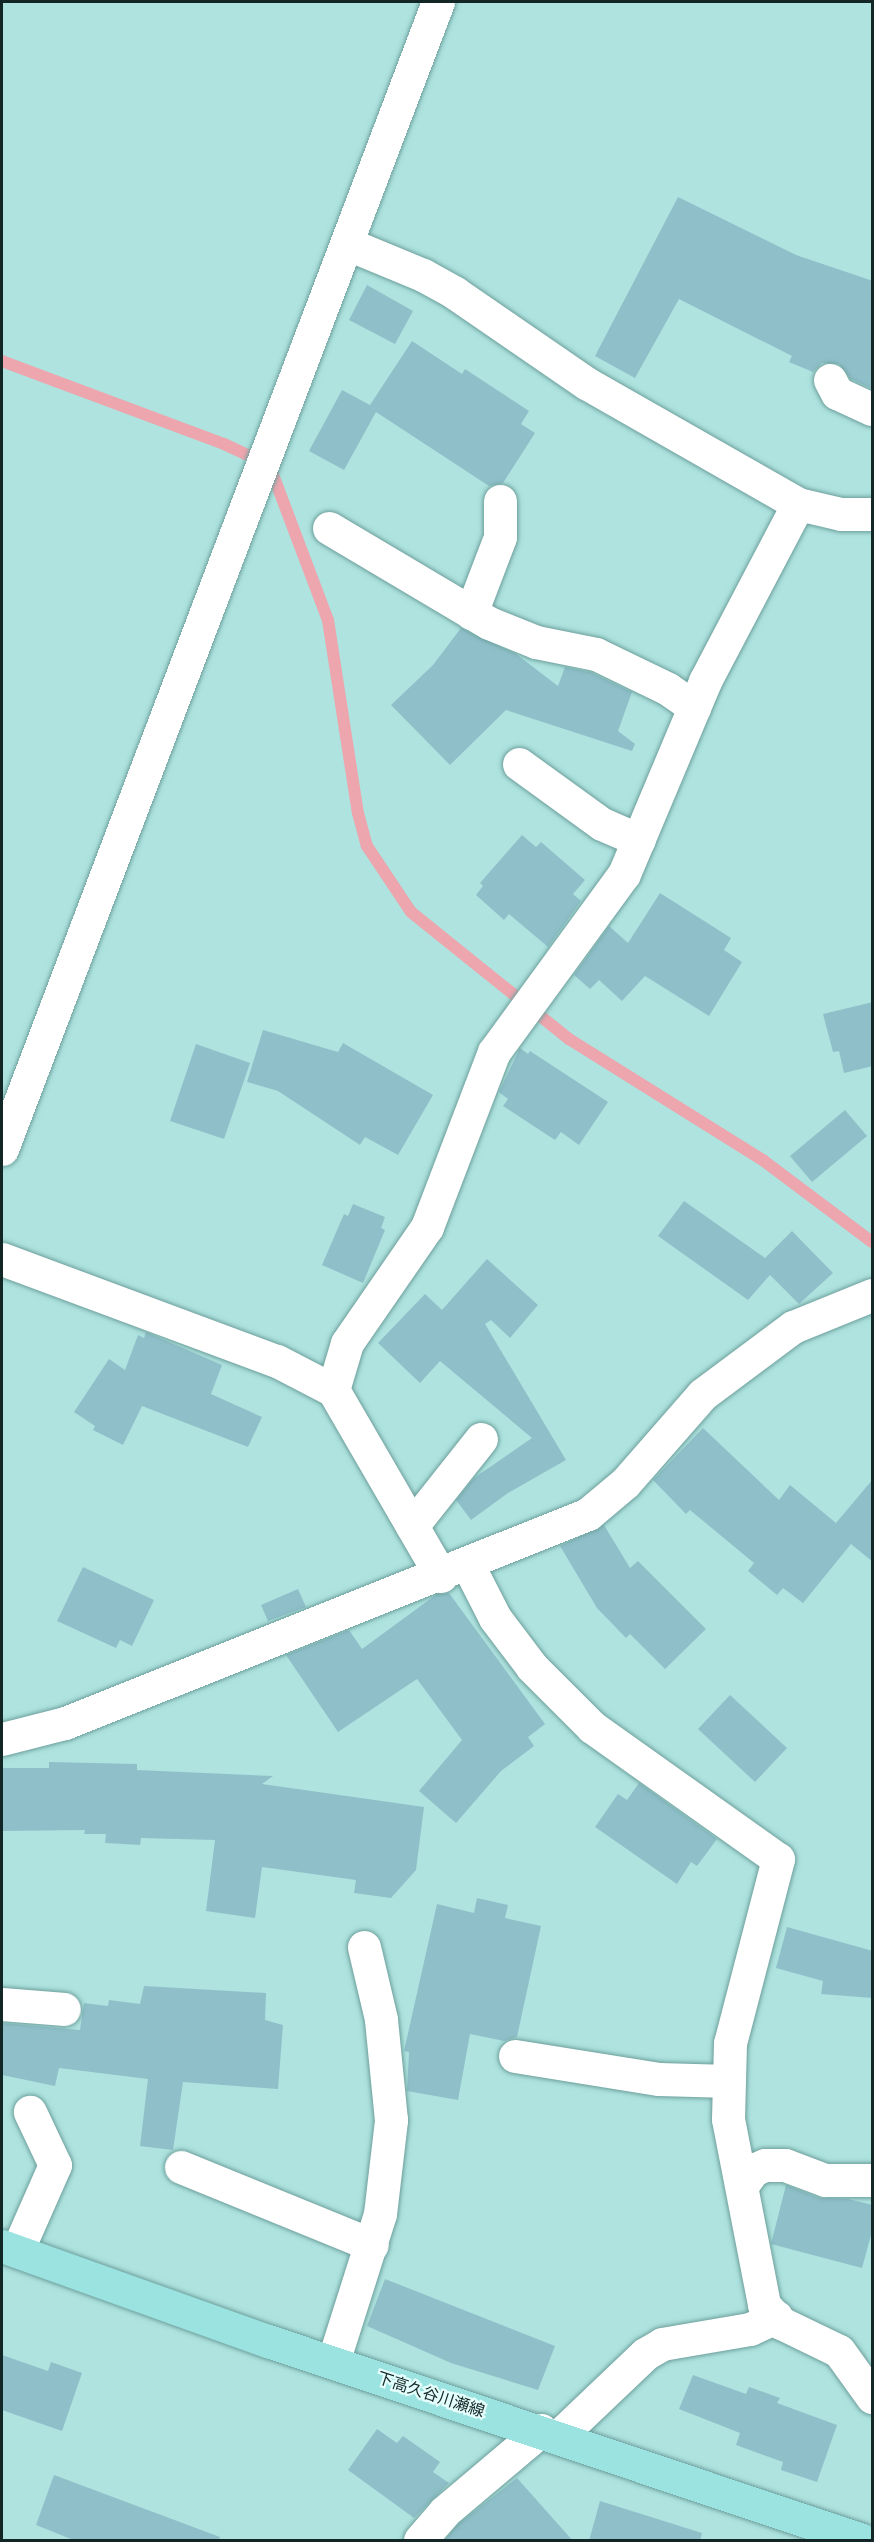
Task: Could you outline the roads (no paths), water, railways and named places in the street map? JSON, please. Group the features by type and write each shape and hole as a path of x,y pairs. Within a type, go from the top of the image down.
{"main road":[{"name":"下高久谷川瀬線","path":"9,2249 333,2362 550,2433 862,2541"}],"street":[{"path":"2,1149 348,244 438,2"},
{"path":"348,244 423,275 455,293 586,383 798,504 842,514 873,514"},
{"path":"830,380 837,393 873,409"},
{"path":"471,613 500,537 500,501"},
{"path":"333,1390 346,1343 427,1227 494,1052 624,874 694,707 798,504"},
{"path":"329,528 471,613 536,642 596,654 668,689 694,707"},
{"path":"519,764 602,824 639,840"},
{"path":"2,1259 267,1357 333,1390 412,1526 454,1570 532,1667 592,1727 778,1859 730,2043 728,2119 743,2184 764,2305 776,2317 839,2351 873,2397"},
{"path":"2,1739 65,1723 454,1570 588,1514 625,1484 703,1394 793,1327 873,1295"},
{"path":"412,1526 481,1439"},
{"path":"333,2362 372,2245 387,2169 391,2120 381,2019 364,1947"},
{"path":"2,2004 64,2009"},
{"path":"515,2056 659,2079 729,2081"},
{"path":"9,2249 55,2165 30,2112"},
{"path":"743,2184 753,2170 765,2165 784,2165 825,2180 873,2180"},
{"path":"182,2167 372,2245"},
{"path":"420,2541 444,2512 550,2433 636,2361 662,2344 750,2330 776,2317"}],"waterway":[{"path":"2,361 224,444 252,457 272,472 328,620 358,813 367,846 411,912 569,1039 764,1161 872,1242"}]}
